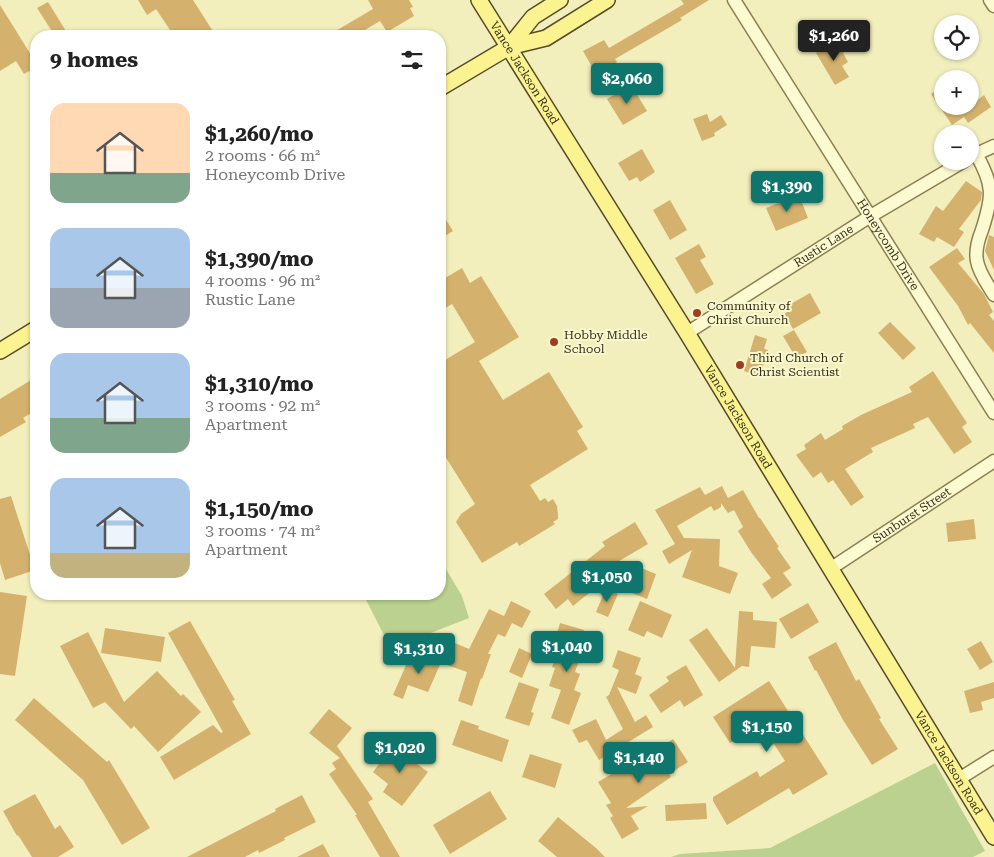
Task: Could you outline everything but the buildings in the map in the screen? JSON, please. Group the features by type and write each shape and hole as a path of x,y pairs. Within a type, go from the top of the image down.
{"main road":[{"name":"Vance Jackson Road","path":"479,0 686,333 994,837"},
{"path":"508,47 533,17 560,0"},
{"path":"446,84 508,47 546,38 607,0"},
{"path":"0,350 30,333"}],"street":[{"name":"Honeycomb Drive","path":"734,0 994,413"},
{"path":"990,0 994,6"},
{"path":"979,153 994,146"},
{"path":"979,163 987,172 990,183 988,212 979,237 976,254 977,263 994,295"},
{"name":"Rustic Lane","path":"686,333 869,217 949,170"},
{"name":"Sunburst Street","path":"830,569 994,461"},
{"path":"959,780 994,757"}],"green space":[{"path":"446,569 462,596 469,618 400,645 387,641 366,600 446,600"},
{"path":"935,763 985,851 973,857 671,857 680,854 770,848"}],"place":[{"name":"Community of Christ Church","path":"697,313"},
{"name":"Hobby Middle School","path":"554,342"},
{"name":"Third Church of Christ Scientist","path":"740,365"}]}
